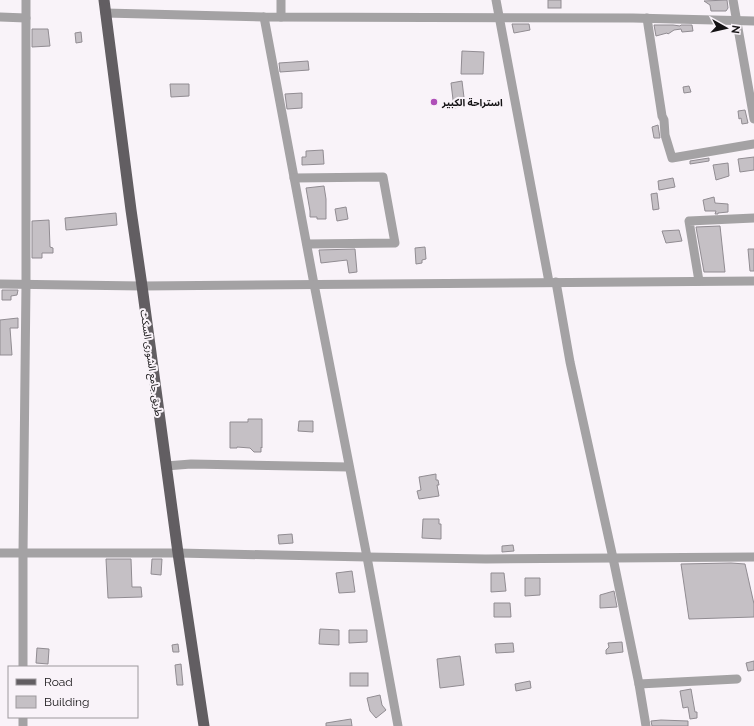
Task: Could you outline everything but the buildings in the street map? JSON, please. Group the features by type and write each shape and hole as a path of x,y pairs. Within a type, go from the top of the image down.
{"main road":[{"name":"طريق جامع الشورى السكت","path":"104,0 166,466 204,726"}],"street":[{"path":"23,666 26,284 26,0"},
{"path":"281,0 281,17"},
{"path":"496,0 553,282 613,558 639,684 646,726"},
{"path":"733,0 754,120"},
{"path":"106,12 264,17 647,18 754,21"},
{"path":"0,17 26,18"},
{"path":"264,17 398,726"},
{"path":"647,18 662,116 664,120 665,136 672,158 754,144"},
{"path":"294,178 383,176 395,243 306,244"},
{"path":"698,281 689,221 754,218"},
{"path":"0,284 142,286 754,281"},
{"path":"166,466 191,464 349,467"},
{"path":"0,553 178,553 486,558 754,557"},
{"path":"639,684 737,679"}],"place":[{"name":"استراحة الكبير","path":"434,102"}]}
